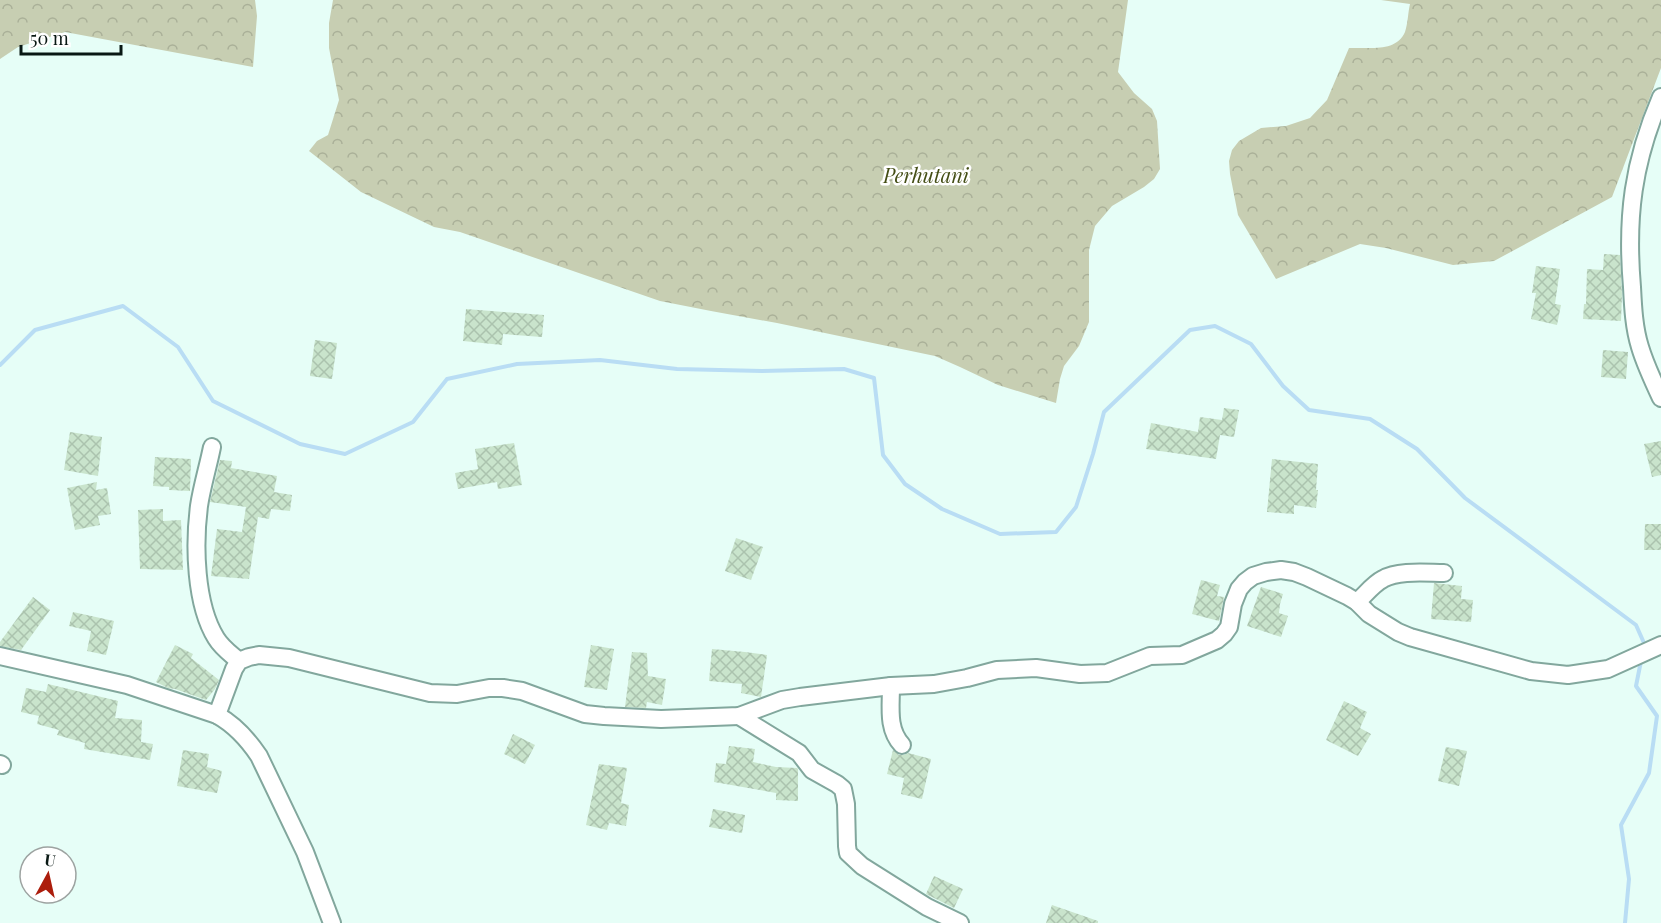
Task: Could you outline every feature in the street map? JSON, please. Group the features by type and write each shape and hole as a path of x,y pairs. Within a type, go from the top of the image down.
{"street":[{"path":"1661,98 1640,158 1630,211 1629,257 1634,313 1640,346 1661,398"},
{"path":"212,447 199,506 197,538 200,593 206,617 216,638 239,662"},
{"path":"217,715 234,669 239,662 249,657 274,656 430,693 444,695 503,688 522,691 585,714 661,719 739,716 782,700 891,686 934,684 997,670 1036,668 1080,674 1107,673 1150,656 1182,655 1208,645 1224,634 1229,627 1233,604 1239,589 1245,582 1253,576 1281,570 1294,572 1357,602 1370,614 1410,637 1531,671 1568,675 1587,674 1608,669 1661,645"},
{"path":"1357,602 1381,580 1390,576 1444,573"},
{"path":"0,656 127,685 217,715 239,730 258,756 309,861 332,923"},
{"path":"891,686 892,731 902,745"},
{"path":"739,716 799,753 812,770 843,789 846,804 847,846 848,853 853,859 927,907 960,923"}],"green space":[{"path":"0,0 255,0 257,16 253,67 65,32 18,47 0,59"},
{"name":"Perhutani","path":"333,0 1128,0 1118,72 1134,93 1152,109 1157,121 1160,169 1154,179 1144,187 1112,206 1095,226 1089,250 1089,322 1079,346 1064,366 1056,403 998,385 935,356 660,301 460,232 434,227 361,192 309,151 317,141 328,135 339,100 329,48 329,23"},
{"path":"1381,0 1661,0 1661,68 1612,197 1494,261 1453,265 1386,248 1360,244 1276,279 1238,215 1230,174 1229,161 1232,150 1239,141 1261,128 1286,126 1310,118 1327,100 1349,48 1381,48 1401,39 1406,29 1410,4"}],"building":[{"path":"1604,254 1620,255 1621,321 1583,319 1587,269 1603,270"},
{"path":"1536,266 1560,269 1555,304 1561,305 1557,325 1531,319 1536,293 1532,293"},
{"path":"466,309 544,315 542,337 503,334 502,345 463,341"},
{"path":"315,340 337,343 332,379 310,376"},
{"path":"1603,350 1628,352 1626,379 1601,377"},
{"path":"1224,408 1239,410 1234,437 1220,435 1216,459 1146,449 1151,423 1198,432 1200,417 1222,420"},
{"path":"70,432 102,437 98,476 64,470"},
{"path":"1661,441 1661,475 1652,477 1644,444"},
{"path":"514,443 522,485 498,489 497,482 458,489 455,473 478,469 475,449"},
{"path":"155,457 191,459 190,491 169,490 169,487 153,486"},
{"path":"1272,459 1318,464 1316,508 1294,505 1294,514 1267,512"},
{"path":"220,460 232,461 231,468 277,476 274,492 292,495 290,511 271,509 269,519 258,517 249,579 211,576 217,529 242,532 246,507 210,502"},
{"path":"97,482 96,490 107,488 111,514 98,516 100,525 75,530 67,488"},
{"path":"163,509 163,521 181,520 183,570 140,569 138,510"},
{"path":"1645,524 1661,524 1661,550 1644,550"},
{"path":"736,538 763,547 751,580 725,571"},
{"path":"1201,580 1220,585 1217,596 1224,597 1219,621 1192,614"},
{"path":"1434,583 1462,586 1461,599 1473,600 1471,622 1431,619"},
{"path":"1261,587 1283,594 1279,613 1288,616 1281,637 1247,626"},
{"path":"33,597 50,610 21,650 0,646 0,642"},
{"path":"73,612 114,621 106,655 87,651 91,631 69,626"},
{"path":"175,645 193,654 191,658 219,680 206,700 156,682"},
{"path":"591,645 614,649 607,690 584,687"},
{"path":"712,649 767,655 761,697 741,693 742,684 709,681"},
{"path":"632,652 647,653 648,676 666,679 662,705 647,702 646,708 625,707"},
{"path":"48,684 118,701 115,718 142,720 141,742 153,744 150,760 84,749 85,743 57,735 59,730 37,724 39,716 21,712 26,688 46,692"},
{"path":"1344,701 1367,712 1360,728 1371,734 1358,756 1326,740"},
{"path":"513,734 535,745 525,764 504,754"},
{"path":"729,746 755,749 753,762 776,767 797,768 798,801 776,800 776,793 714,782 716,763 726,764"},
{"path":"1446,747 1467,751 1459,786 1438,781"},
{"path":"183,750 209,754 207,767 222,771 217,793 177,786"},
{"path":"893,750 899,755 908,753 931,759 922,799 901,794 904,778 887,774"},
{"path":"599,764 627,768 621,803 629,805 626,826 609,823 607,830 586,825"},
{"path":"713,809 745,815 742,833 709,827"},
{"path":"934,876 963,889 954,908 926,894"},
{"path":"1052,905 1098,921 1098,923 1046,923"}],"waterway":[{"path":"0,365 35,330 123,306 178,347 213,401 300,444 345,454 413,422 447,379 517,364 600,360 677,369 762,371 844,369 874,378 883,455 905,484 942,509 1000,534 1056,532 1076,507 1104,412 1190,330 1215,326 1251,344 1283,386 1309,410 1370,419 1417,449 1465,498 1636,625 1644,643 1643,647"},
{"path":"1625,923 1629,879 1621,825 1649,773 1657,716 1636,686 1641,661"}]}
